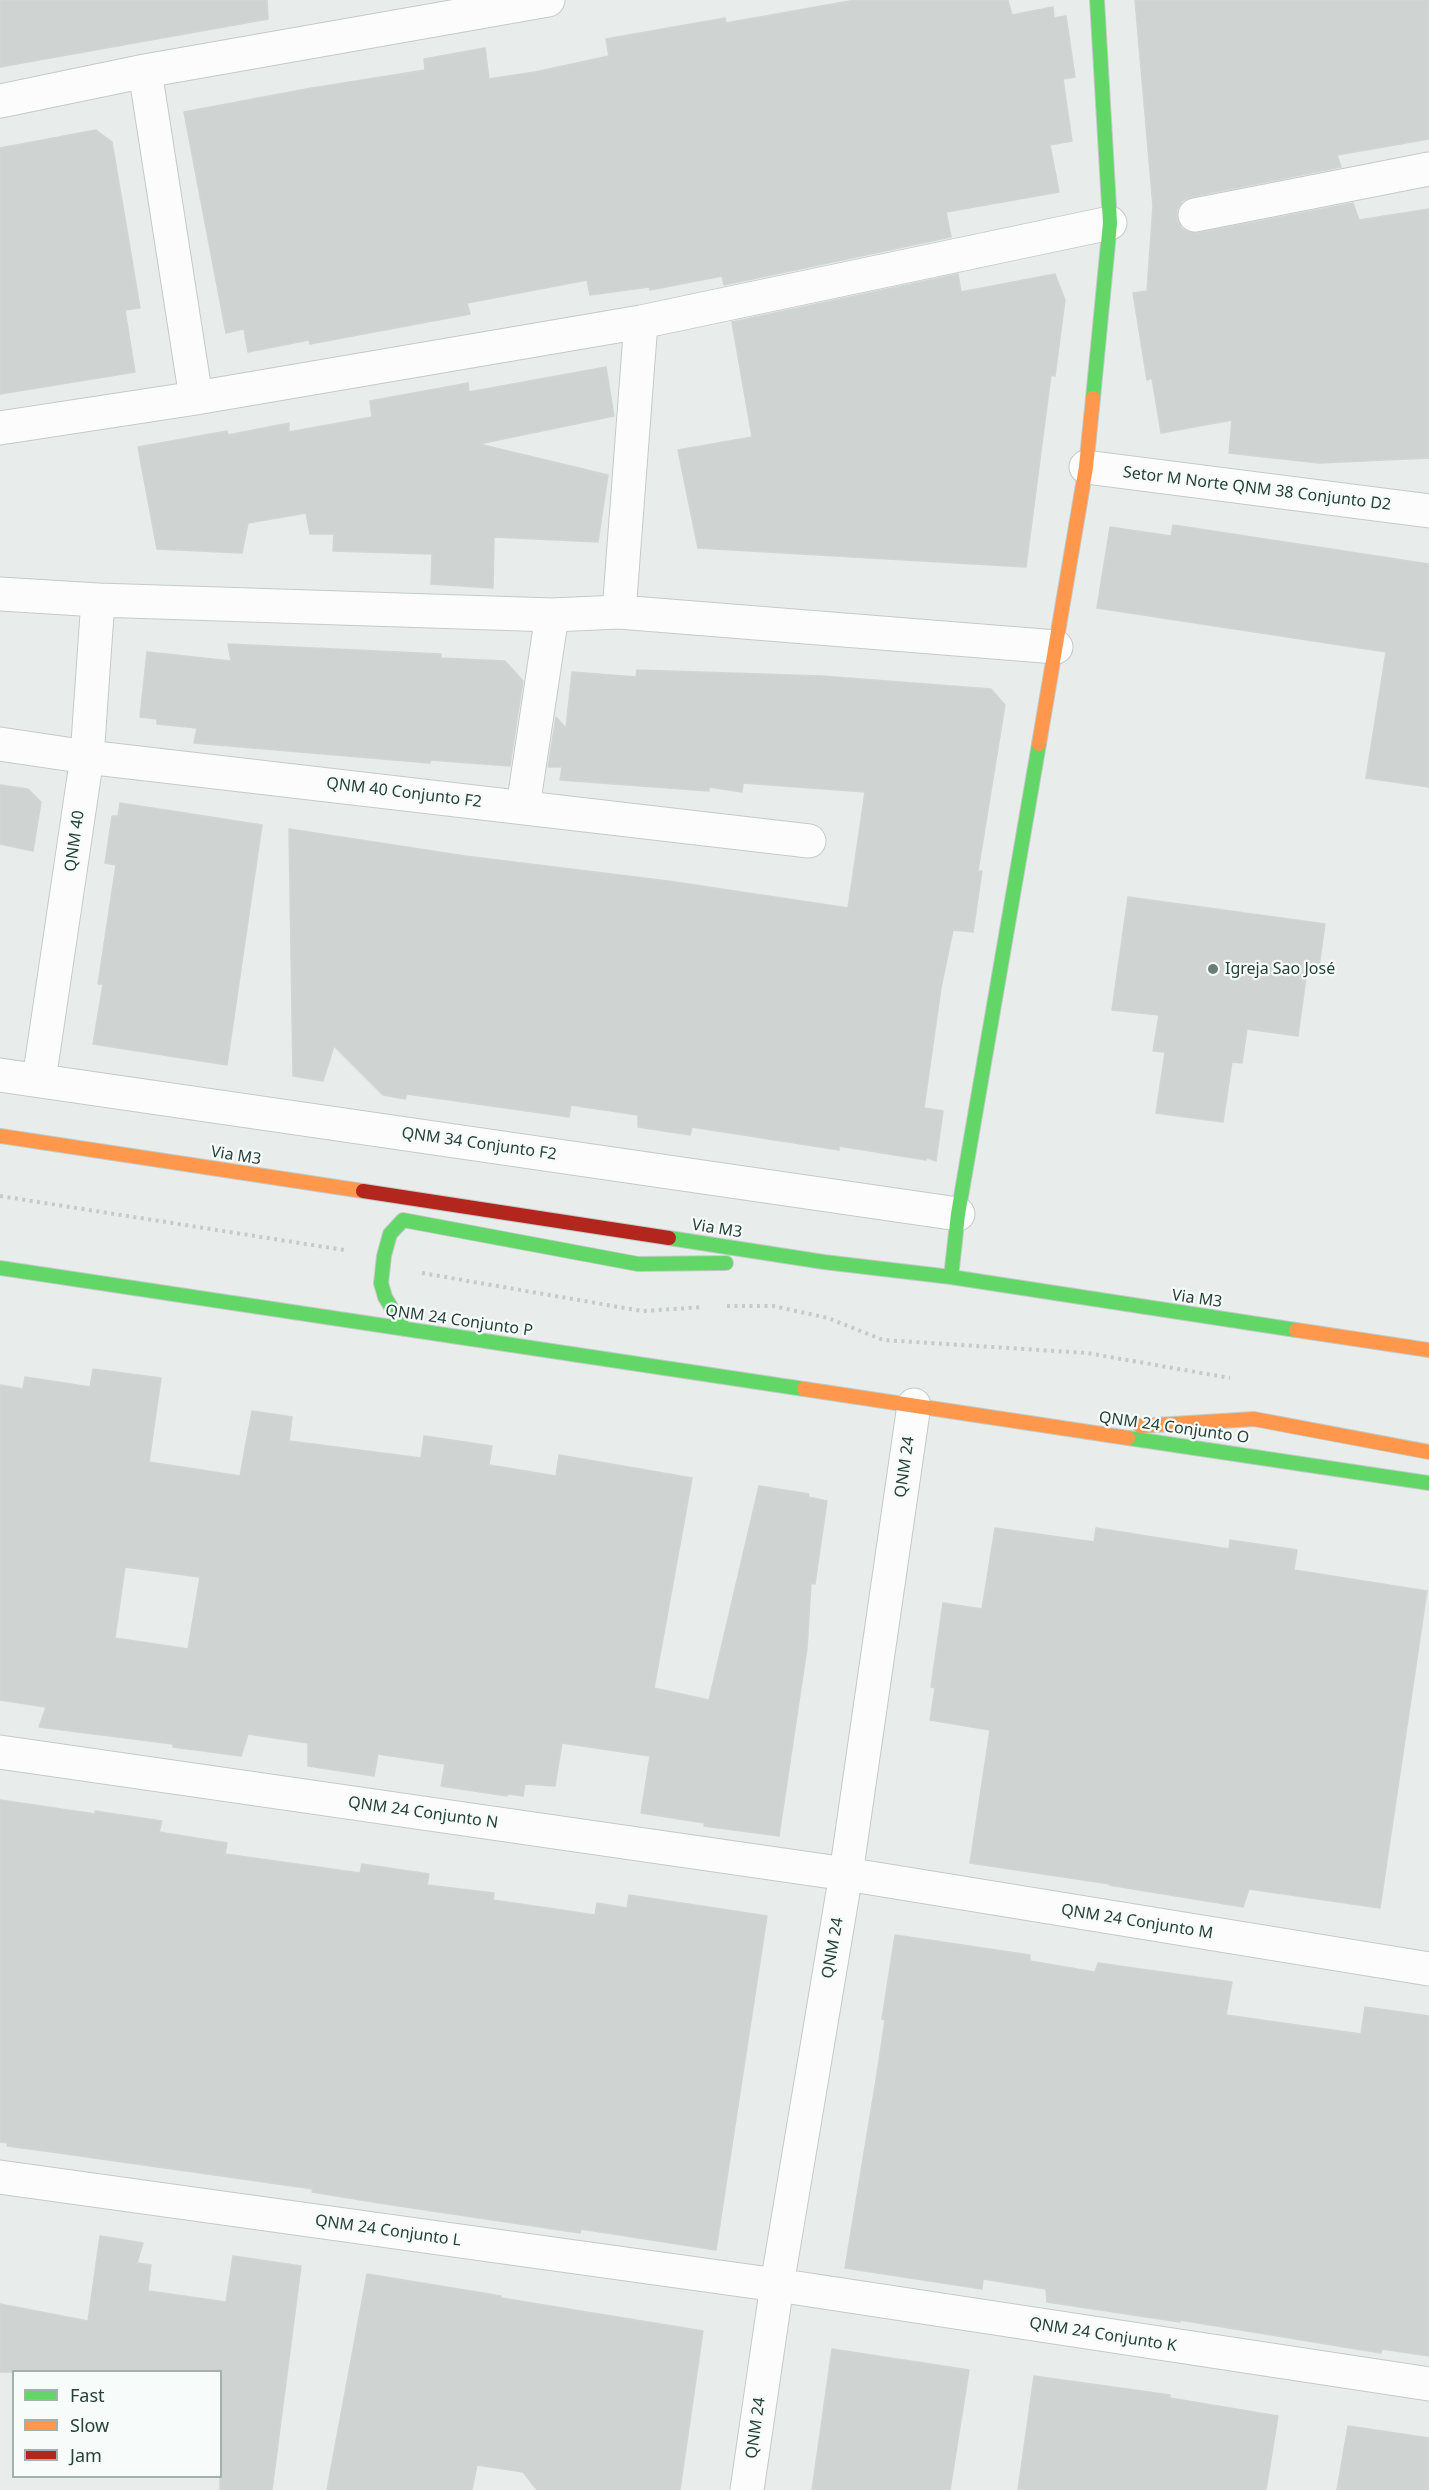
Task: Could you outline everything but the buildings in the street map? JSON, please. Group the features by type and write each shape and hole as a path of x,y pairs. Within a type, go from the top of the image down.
{"main road":[{"path":"951,1277 958,1214 1086,467 1110,223 1098,0"},
{"name":"Via M3","path":"0,1136 824,1262 951,1277 1429,1350"},
{"path":"404,1329 384,1297 381,1283 384,1256 390,1234 403,1220 638,1264 824,1262"},
{"name":"QNM 24 Conjunto P","path":"0,1268 914,1405"},
{"name":"QNM 24 Conjunto O","path":"914,1405 1429,1483"},
{"path":"1076,1431 1254,1419 1429,1452"}],"street":[{"path":"0,101 145,71 548,0"},
{"path":"145,71 196,398"},
{"path":"1195,215 1429,169"},
{"path":"0,428 196,398 641,322 1110,223"},
{"path":"619,612 641,322"},
{"name":"Setor M Norte QNM 38 Conjunto D2","path":"1086,467 1426,509"},
{"path":"0,594 98,600 552,615 619,612 1056,647"},
{"name":"QNM 40","path":"39,1080 87,757 98,600"},
{"path":"523,807 552,615"},
{"name":"QNM 40 Conjunto F2","path":"0,744 87,757 809,840"},
{"name":"QNM 34 Conjunto F2","path":"0,1075 958,1214"},
{"name":"QNM 24","path":"747,2490 777,2285 846,1874 914,1405"},
{"name":"QNM 24 Conjunto N","path":"0,1752 846,1874"},
{"name":"QNM 24 Conjunto M","path":"846,1874 1429,1970"},
{"name":"QNM 24 Conjunto L","path":"0,2177 777,2285"},
{"name":"QNM 24 Conjunto K","path":"777,2285 1429,2384"}],"path":[{"path":"0,1196 384,1256 409,1271 642,1311 708,1306"},
{"path":"719,1306 773,1306 828,1318 883,1340 1087,1353 1240,1380"}],"traffic: fast":[{"path":"1093,398 1110,223 1097,0"},
{"path":"951,1277 958,1214 1039,744"},
{"path":"404,1329 385,1297 381,1283 384,1256 390,1234 403,1220 638,1264 726,1263"},
{"path":"669,1238 824,1262 951,1277 1296,1330"},
{"path":"0,1268 804,1389"},
{"path":"1128,1438 1429,1483"}],"traffic: slow":[{"path":"1039,744 1086,467 1093,398"},
{"path":"0,1136 363,1191"},
{"path":"1296,1330 1429,1350"},
{"path":"804,1389 1128,1438"},
{"path":"1140,1426 1254,1419 1429,1452"}],"traffic: jam":[{"path":"363,1191 669,1238"}],"place":[{"name":"Igreja Sao José","path":"1213,969"}]}
